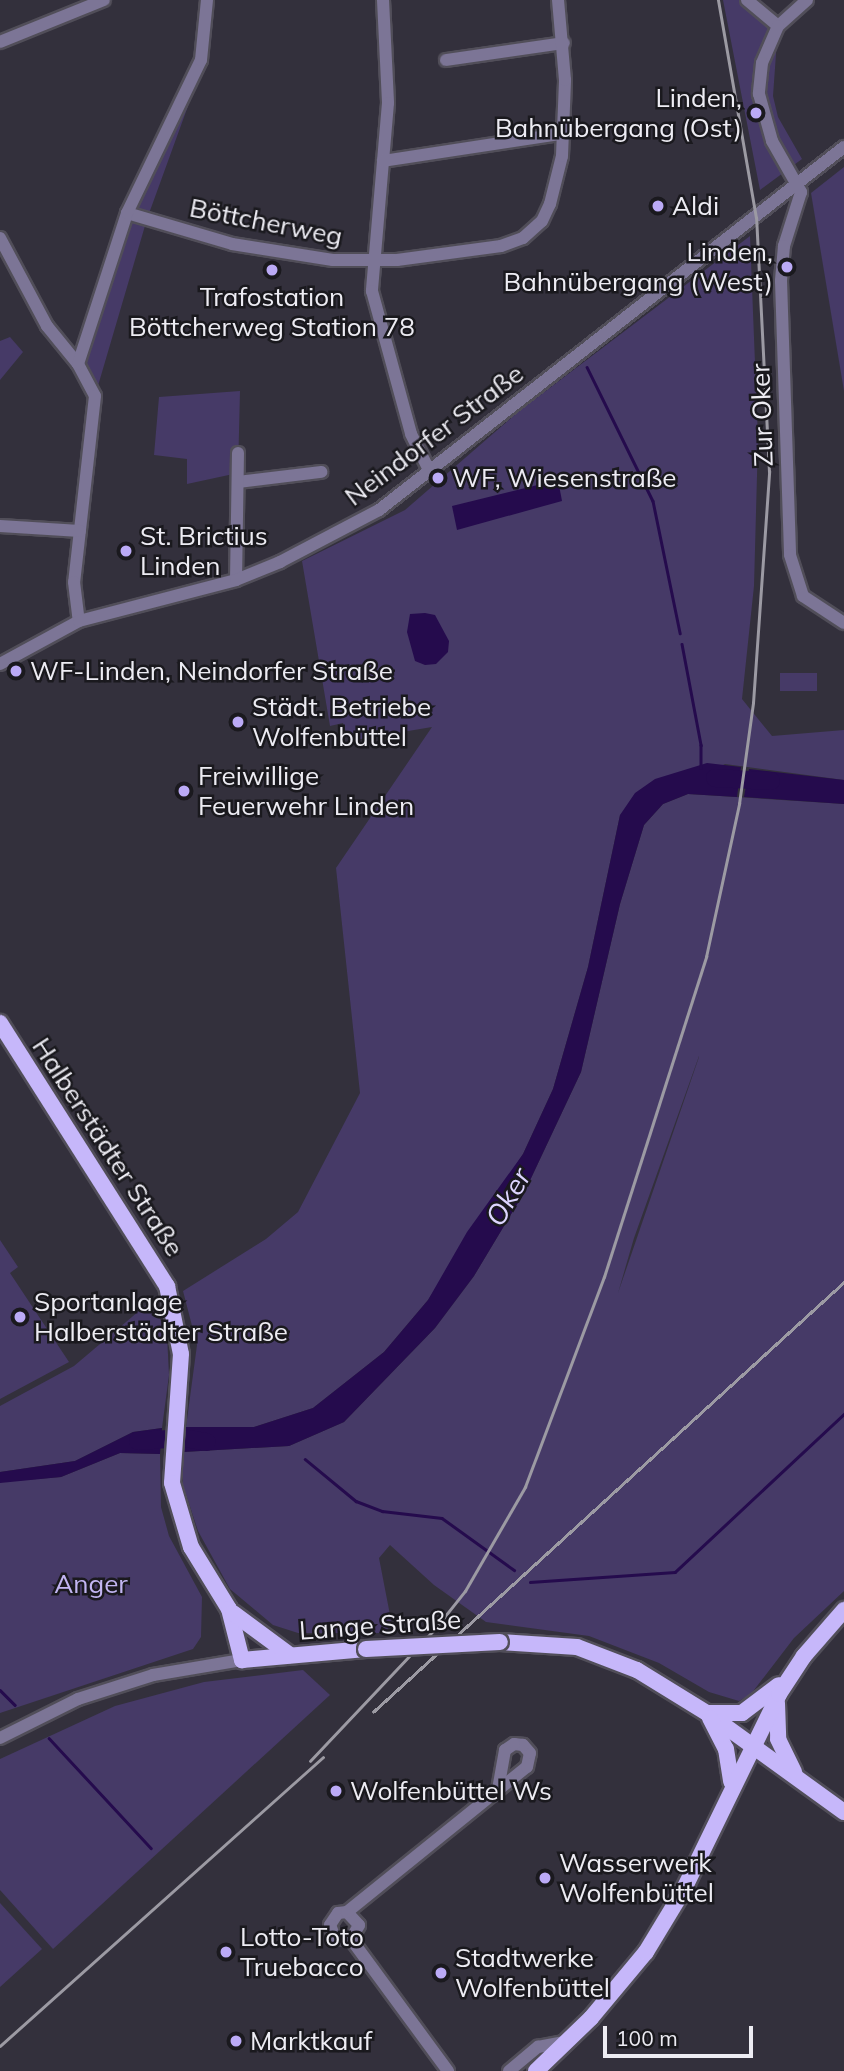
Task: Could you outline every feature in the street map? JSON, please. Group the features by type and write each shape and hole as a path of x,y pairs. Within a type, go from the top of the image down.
{"main road":[{"name":"Halberstädter Straße","path":"0,1023 155,1263 173,1303 181,1354 172,1483 191,1547 229,1609 242,1660"},
{"path":"229,1609 290,1655"},
{"path":"536,2071 624,1981 666,1922 751,1745 779,1694 790,1676 844,1610"},
{"name":"Lange Straße","path":"242,1660 366,1649 500,1642 577,1647 637,1670 707,1713 844,1812"},
{"path":"732,1785 726,1749 707,1713 742,1713 790,1676"},
{"path":"779,1694 778,1739 797,1777"}],"street":[{"path":"0,42 104,0"},
{"path":"78,364 127,213 201,60 207,0"},
{"path":"383,0 389,70 372,263 376,318 411,434 430,472"},
{"name":"Böttcherweg","path":"127,213 232,244 295,256 372,263 501,246 523,238 542,221 550,204 565,133 564,43 558,0"},
{"path":"747,0 778,26"},
{"path":"798,183 772,141 761,111 762,63 778,26 807,0"},
{"path":"446,60 564,43"},
{"path":"383,161 565,133"},
{"name":"Neindorfer Straße","path":"0,664 79,621 236,580 323,542 379,510 844,148"},
{"name":"Zur Oker","path":"798,183 800,202 785,246 781,281 790,555 803,596 844,623"},
{"path":"0,238 47,326 89,381 96,410 74,582 79,621"},
{"path":"236,580 238,453"},
{"path":"238,482 320,472"},
{"path":"0,526 80,531"},
{"name":"Lange Straße","path":"0,1738 78,1699 153,1675 242,1660"},
{"path":"351,1939 335,1938 330,1925 338,1913 347,1912 498,1789"},
{"path":"347,1912 359,1925 351,1939"},
{"path":"351,1939 448,2071"},
{"path":"509,2071 538,2047 568,2041"}],"green space":[{"path":"723,0 747,0 778,26 773,96 778,117 802,159 760,190"},
{"path":"193,79 192,95 147,219 95,396 78,364 127,213"},
{"path":"844,167 844,391 811,193"},
{"path":"750,236 758,439 754,586 742,699 772,736 844,730 844,780 725,764 620,815 588,967 553,1089 523,1154 428,1300 384,1352 313,1408 254,1427 186,1427 197,1345 183,1291 266,1239 298,1212 360,1093 336,868 432,727 349,741 343,723 330,726 302,561 405,510 518,412"},
{"path":"10,337 23,352 0,380 0,341"},
{"path":"240,391 238,473 187,484 187,459 154,455 159,397"},
{"path":"780,673 817,673 817,691 780,691"},
{"path":"688,794 844,804 844,1591 794,1638 751,1694 739,1701 709,1692 659,1663 589,1636 486,1622 434,1585 390,1545 379,1558 391,1620 386,1633 298,1633 273,1625 230,1589 198,1531 183,1485 183,1452 289,1446 344,1422 435,1328 474,1276 525,1191 581,1072 620,904 644,825 663,804","holes":["699,1056 618,1293 634,1238"]},
{"name":"Sportanlage Halberstädter Straße","path":"0,1240 18,1267 10,1273 69,1362 0,1399"},
{"path":"152,1300 167,1335 169,1375 162,1428 133,1432 75,1461 0,1472 0,1406 74,1366"},
{"name":"Anger","path":"120,1453 160,1454 161,1507 169,1536 202,1597 201,1637 193,1649 0,1713 0,1482 61,1477"},
{"path":"303,1670 330,1695 53,1949 0,1890 0,1759 115,1706 204,1682"},
{"path":"0,1903 42,1949 0,1987"}],"water":[{"path":"558,480 562,501 457,530 452,506"},
{"path":"410,614 435,615 449,641 448,652 436,664 425,665 415,661 407,632"},
{"path":"707,763 741,767 737,797 688,794 663,804 644,825 620,904 581,1072 525,1191 474,1276 435,1328 344,1422 289,1446 183,1452 186,1427 254,1427 313,1408 384,1352 428,1300 467,1232 523,1154 553,1089 588,967 620,815 635,793 655,779"},
{"path":"749,769 844,780 844,804 744,797"},
{"path":"162,1428 160,1454 120,1453 61,1477 0,1483 0,1472 75,1461 133,1432"}],"waterway":[{"path":"587,367 653,501 680,633"},
{"path":"682,644 701,745 701,768"},
{"name":"Oker","path":"715,778 771,781"},
{"path":"530,1582 675,1572 844,1414"},
{"name":"Oker","path":"138,1441 184,1438 207,1442"},
{"path":"305,1459 356,1501 382,1511 442,1518 514,1570"},
{"path":"0,1690 15,1705"},
{"path":"49,1738 151,1848"}],"railway":[{"path":"310,1761 434,1630 465,1591 525,1487 604,1277 706,957 739,804 753,703 769,472 756,218 718,0"},
{"path":"373,1712 844,1282"},
{"path":"0,2046 323,1757"}],"place":[{"name":"Linden, Bahnübergang (Ost)","path":"756,113"},
{"name":"Aldi","path":"658,206"},
{"name":"Linden, Bahnübergang (West)","path":"787,267"},
{"name":"Trafostation Böttcherweg Station 78","path":"272,270"},
{"name":"WF, Wiesenstraße","path":"438,478"},
{"name":"St. Brictius Linden","path":"126,551"},
{"name":"WF-Linden, Neindorfer Straße","path":"16,671"},
{"name":"Städt. Betriebe Wolfenbüttel","path":"238,722"},
{"name":"Freiwillige Feuerwehr Linden","path":"184,791"},
{"name":"Sportanlage Halberstädter Straße","path":"20,1317"},
{"name":"Wolfenbüttel Ws","path":"336,1791"},
{"name":"Wasserwerk Wolfenbüttel","path":"545,1878"},
{"name":"Lotto-Toto Truebacco","path":"226,1952"},
{"name":"Stadtwerke Wolfenbüttel","path":"441,1973"},
{"name":"Marktkauf","path":"236,2041"}]}
